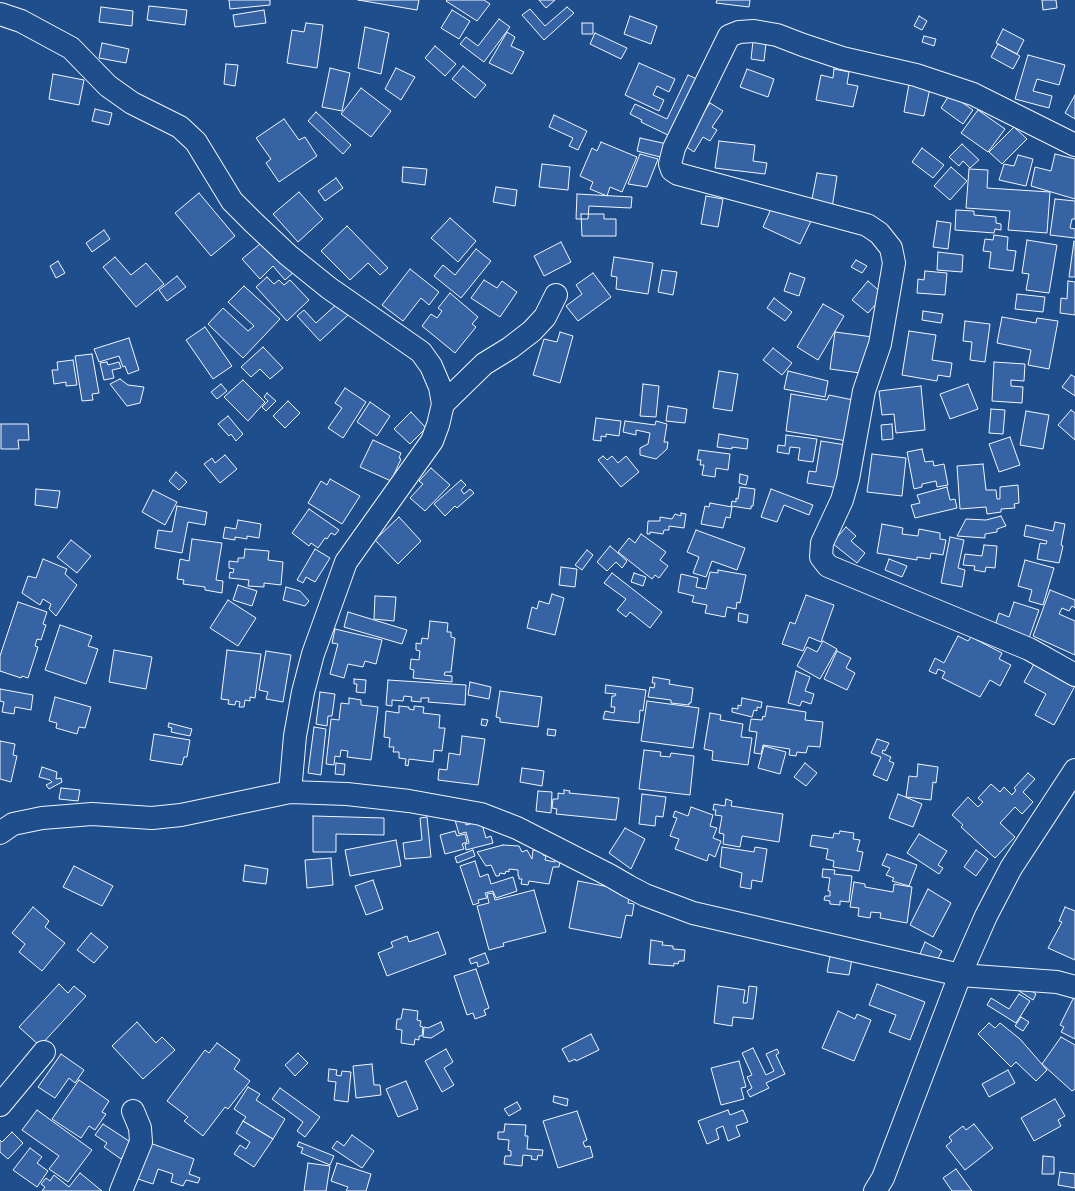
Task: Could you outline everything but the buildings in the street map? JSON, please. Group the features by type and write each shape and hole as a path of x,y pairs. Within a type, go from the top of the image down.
{"street":[{"path":"0,14 21,21 71,48 108,86 132,102 180,127 196,142 232,200 283,251 329,288 421,352 431,366 440,387 444,404 432,441 346,562 313,654 303,692 295,736 290,792"},
{"path":"1075,145 974,94 916,75 842,58 803,46 777,35 754,31 739,32 729,36 674,148 670,164 672,170 678,174 867,225 879,234 891,248 894,263 880,344 864,391 848,479 842,500 822,543 821,557 828,566 1029,649 1075,675"},
{"path":"444,404 484,364 510,348 532,331 545,317 556,295"},
{"path":"876,1191 883,1178 960,974 986,916 1012,868 1075,770"},
{"path":"0,833 13,824 42,818 92,814 152,818 290,792 347,794 402,800 480,814 517,828 649,897 693,913 960,974 1057,982 1075,987"},
{"path":"0,1105 44,1052"},
{"path":"121,1191 141,1142 140,1128 133,1111"}]}
